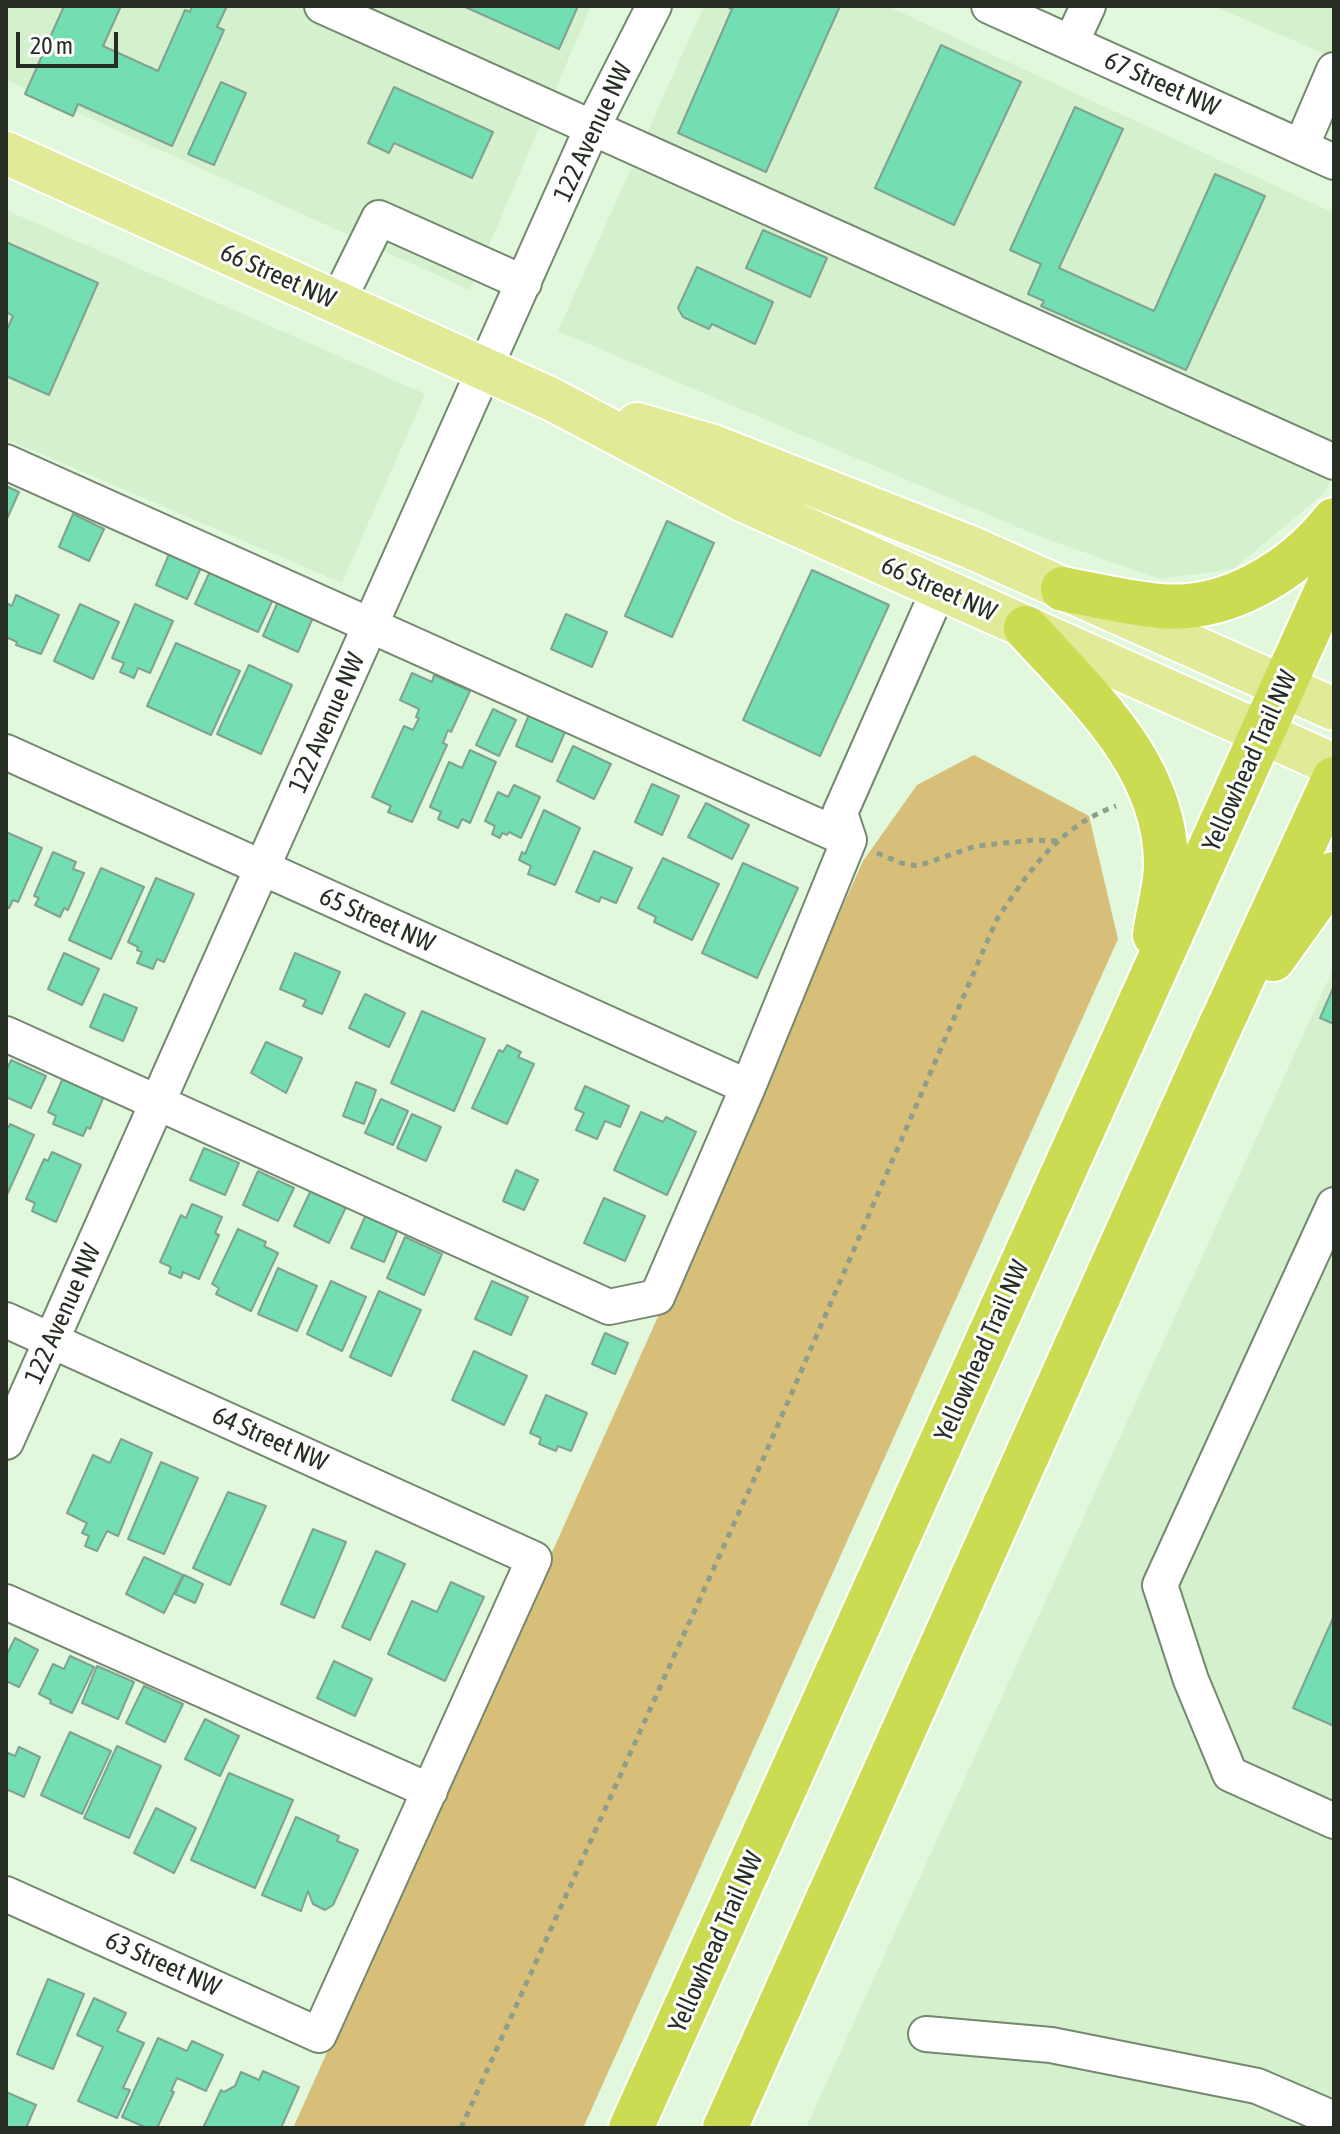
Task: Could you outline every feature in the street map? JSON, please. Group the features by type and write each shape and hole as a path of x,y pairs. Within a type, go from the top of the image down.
{"highway":[{"path":"1063,589 1161,606 1197,605 1225,599 1282,570 1316,543 1334,520"},
{"name":"Yellowhead Trail NW","path":"631,2128 1334,574"},
{"path":"1026,628 1124,739 1153,793 1163,830 1166,864 1147,986"},
{"path":"725,2128 1334,779"},
{"path":"1206,1057 1334,874"}],"main road":[{"name":"66 Street NW","path":"6,153 551,399 742,500 1334,765"},
{"name":"66 Street NW","path":"551,399 713,446 970,547 1334,709"}],"street":[{"path":"322,6 1334,462"},
{"name":"122 Avenue NW","path":"6,1442 592,128 654,6"},
{"name":"67 Street NW","path":"989,6 1334,162"},
{"path":"1071,43 1088,6"},
{"path":"1301,147 1334,70"},
{"path":"337,303 379,218 524,283"},
{"path":"6,462 849,840"},
{"path":"6,1034 609,1307 657,1297 748,1087 849,840 840,813 939,589"},
{"name":"65 Street NW","path":"6,752 748,1087"},
{"path":"1334,1205 1160,1585 1191,1680 1230,1774 1334,1821"},
{"name":"64 Street NW","path":"6,1320 534,1559 430,1791"},
{"path":"6,1602 430,1791"},
{"name":"63 Street NW","path":"6,1894 319,2035 430,1791"},
{"path":"926,2034 1051,2045 1257,2086 1334,2119"}],"path":[{"path":"461,2128 764,1457 997,919 1028,874 1058,841 1089,816 1153,793"},
{"path":"849,840 901,863 918,866 976,846 1033,840 1058,841"}],"shaded area":[{"path":"6,6 591,6 470,290 6,80"},
{"path":"704,6 887,6 1334,213 1334,476 1322,495 1233,569 1160,579 1041,537 558,331"},
{"path":"1214,6 1334,6 1334,58"},
{"path":"6,210 425,394 342,583 6,439"},
{"path":"974,755 1089,816 1118,939 583,2128 293,2128 863,861 917,785"},
{"path":"1334,967 1334,2128 806,2128"}],"building":[{"path":"64,6 121,6 103,46 158,71 185,10 190,12 192,6 227,6 217,27 224,30 172,146 78,104 73,116 25,94"},
{"path":"463,6 578,6 559,49"},
{"path":"725,6 840,6 766,172 678,133 732,9"},
{"path":"941,45 1021,82 954,225 875,188"},
{"path":"221,82 246,93 214,165 188,154"},
{"path":"394,87 493,132 472,178 394,143 389,153 368,143"},
{"path":"1075,107 1123,129 1059,268 1154,311 1215,174 1265,196 1186,370 1041,306 1044,301 1028,294 1041,264 1010,250"},
{"path":"763,230 827,258 810,297 746,268"},
{"path":"6,242 98,283 49,395 6,376 6,332 13,316 6,312"},
{"path":"697,267 773,302 755,344 712,324 709,329 683,317 678,308"},
{"path":"6,486 19,492 6,521"},
{"path":"73,514 104,529 89,561 59,547"},
{"path":"667,521 714,543 672,637 625,616"},
{"path":"172,547 204,561 187,599 156,585"},
{"path":"212,567 275,595 258,632 195,604"},
{"path":"812,570 889,605 820,756 743,720"},
{"path":"16,595 59,615 41,654 16,645 17,642 6,637 6,603 12,606"},
{"path":"280,597 315,613 298,652 263,636"},
{"path":"80,604 119,622 93,679 54,661"},
{"path":"135,604 173,621 150,673 138,668 134,678 120,672 124,663 112,658"},
{"path":"566,614 607,632 592,667 551,649"},
{"path":"176,643 240,671 211,735 147,706"},
{"path":"249,665 292,685 261,754 217,734"},
{"path":"412,673 432,682 434,675 470,691 451,732 448,730 443,743 447,745 412,822 388,812 391,806 372,797 404,726 413,730 419,718 416,717 419,709 400,700"},
{"path":"493,709 516,720 499,756 476,745"},
{"path":"531,710 568,725 552,762 516,746"},
{"path":"573,746 611,764 594,799 557,781"},
{"path":"470,750 496,762 470,823 462,819 458,828 438,819 441,812 430,807 449,762 462,768"},
{"path":"652,784 679,796 662,835 635,822"},
{"path":"514,785 540,797 521,838 509,832 507,835 502,833 500,838 492,834 495,826 485,821 498,792 508,797"},
{"path":"706,803 749,825 732,859 688,837"},
{"path":"544,810 580,828 555,885 528,874 531,866 519,860 522,852 525,854"},
{"path":"6,832 42,848 18,902 13,900 9,908 6,907"},
{"path":"594,851 632,868 616,903 601,897 599,902 576,892"},
{"path":"53,852 76,862 73,869 84,873 68,910 64,908 60,917 35,905 39,898 34,896"},
{"path":"663,858 719,884 692,940 654,922 656,917 638,908"},
{"path":"743,863 798,888 757,978 702,953"},
{"path":"101,868 144,887 111,959 69,940"},
{"path":"156,878 194,894 164,962 157,959 153,969 137,963 142,952 128,942"},
{"path":"64,953 99,969 82,1005 48,989"},
{"path":"295,953 340,972 322,1014 303,1006 306,1000 280,989"},
{"path":"1334,986 1334,1024 1320,1018"},
{"path":"104,994 137,1008 123,1041 90,1027"},
{"path":"365,994 405,1013 389,1047 349,1028"},
{"path":"422,1011 485,1039 454,1111 391,1083"},
{"path":"266,1042 302,1058 286,1093 251,1073"},
{"path":"507,1045 521,1052 518,1057 534,1064 507,1124 472,1108 499,1050 503,1052"},
{"path":"11,1060 46,1076 31,1108 6,1097 6,1072"},
{"path":"63,1078 104,1096 90,1129 87,1127 83,1136 53,1124 56,1116 48,1112"},
{"path":"356,1082 376,1090 364,1124 343,1116"},
{"path":"585,1086 629,1106 620,1127 605,1121 597,1139 576,1130 584,1113 575,1109"},
{"path":"381,1099 408,1111 393,1145 365,1133"},
{"path":"641,1112 663,1122 666,1117 696,1132 667,1195 614,1170"},
{"path":"412,1114 441,1127 426,1161 397,1148"},
{"path":"10,1124 34,1135 6,1197 6,1126"},
{"path":"204,1148 239,1163 225,1195 190,1180"},
{"path":"52,1152 81,1165 56,1222 32,1211 35,1203 26,1199 44,1159 48,1161"},
{"path":"516,1170 538,1180 524,1210 503,1201"},
{"path":"258,1171 294,1188 278,1221 243,1205"},
{"path":"312,1188 347,1205 329,1243 294,1226"},
{"path":"604,1198 645,1216 625,1261 584,1243"},
{"path":"192,1204 222,1217 215,1233 219,1235 199,1279 183,1272 181,1278 169,1273 171,1267 160,1262 181,1215 186,1218"},
{"path":"369,1208 401,1222 384,1262 351,1248"},
{"path":"238,1229 266,1242 264,1246 278,1253 251,1311 216,1294 219,1288 212,1284"},
{"path":"405,1237 442,1254 424,1295 387,1278"},
{"path":"278,1268 317,1286 297,1331 258,1314"},
{"path":"331,1281 366,1297 342,1351 307,1334"},
{"path":"492,1281 528,1297 511,1335 475,1319"},
{"path":"379,1291 421,1310 391,1376 350,1357"},
{"path":"605,1333 628,1343 615,1374 592,1364"},
{"path":"474,1351 527,1376 504,1425 452,1400"},
{"path":"546,1395 587,1413 571,1451 558,1446 556,1451 539,1444 541,1438 530,1433"},
{"path":"121,1439 152,1453 118,1536 107,1531 97,1551 85,1546 89,1536 82,1533 87,1523 67,1513 93,1455 110,1463"},
{"path":"161,1462 198,1478 164,1554 128,1539"},
{"path":"228,1492 266,1506 230,1585 193,1568"},
{"path":"313,1529 346,1542 314,1618 281,1604"},
{"path":"376,1551 405,1564 370,1640 342,1627"},
{"path":"144,1557 183,1575 164,1613 126,1594"},
{"path":"184,1575 203,1584 195,1603 175,1594"},
{"path":"451,1582 484,1597 445,1681 388,1654 412,1601 437,1612"},
{"path":"1334,1616 1334,1726 1293,1708"},
{"path":"15,1638 38,1650 19,1687 6,1681 6,1656"},
{"path":"70,1656 94,1667 72,1713 39,1694 53,1664 64,1669"},
{"path":"334,1661 372,1679 355,1716 317,1698"},
{"path":"97,1666 134,1682 118,1719 82,1703"},
{"path":"144,1686 183,1704 165,1742 126,1723"},
{"path":"205,1719 239,1736 220,1776 185,1759"},
{"path":"70,1732 111,1751 82,1814 41,1795"},
{"path":"117,1746 161,1766 129,1838 84,1818"},
{"path":"19,1747 40,1757 24,1797 6,1789 6,1757 8,1753 15,1756"},
{"path":"229,1773 293,1800 255,1888 191,1860"},
{"path":"156,1808 196,1828 174,1873 134,1853"},
{"path":"296,1817 339,1836 337,1841 358,1850 333,1905 325,1910 313,1904 308,1891 301,1911 262,1895"},
{"path":"48,1979 84,1994 53,2069 17,2054"},
{"path":"94,1998 126,2013 117,2031 144,2043 123,2088 130,2090 117,2118 78,2101 103,2047 77,2035"},
{"path":"158,2038 187,2051 192,2041 223,2055 206,2091 177,2078 171,2091 174,2092 157,2128 147,2128 122,2117"},
{"path":"263,2071 299,2087 281,2128 203,2128 221,2090 224,2092 235,2086 241,2072 259,2080"},
{"path":"6,2092 36,2105 26,2128 6,2128"}]}
